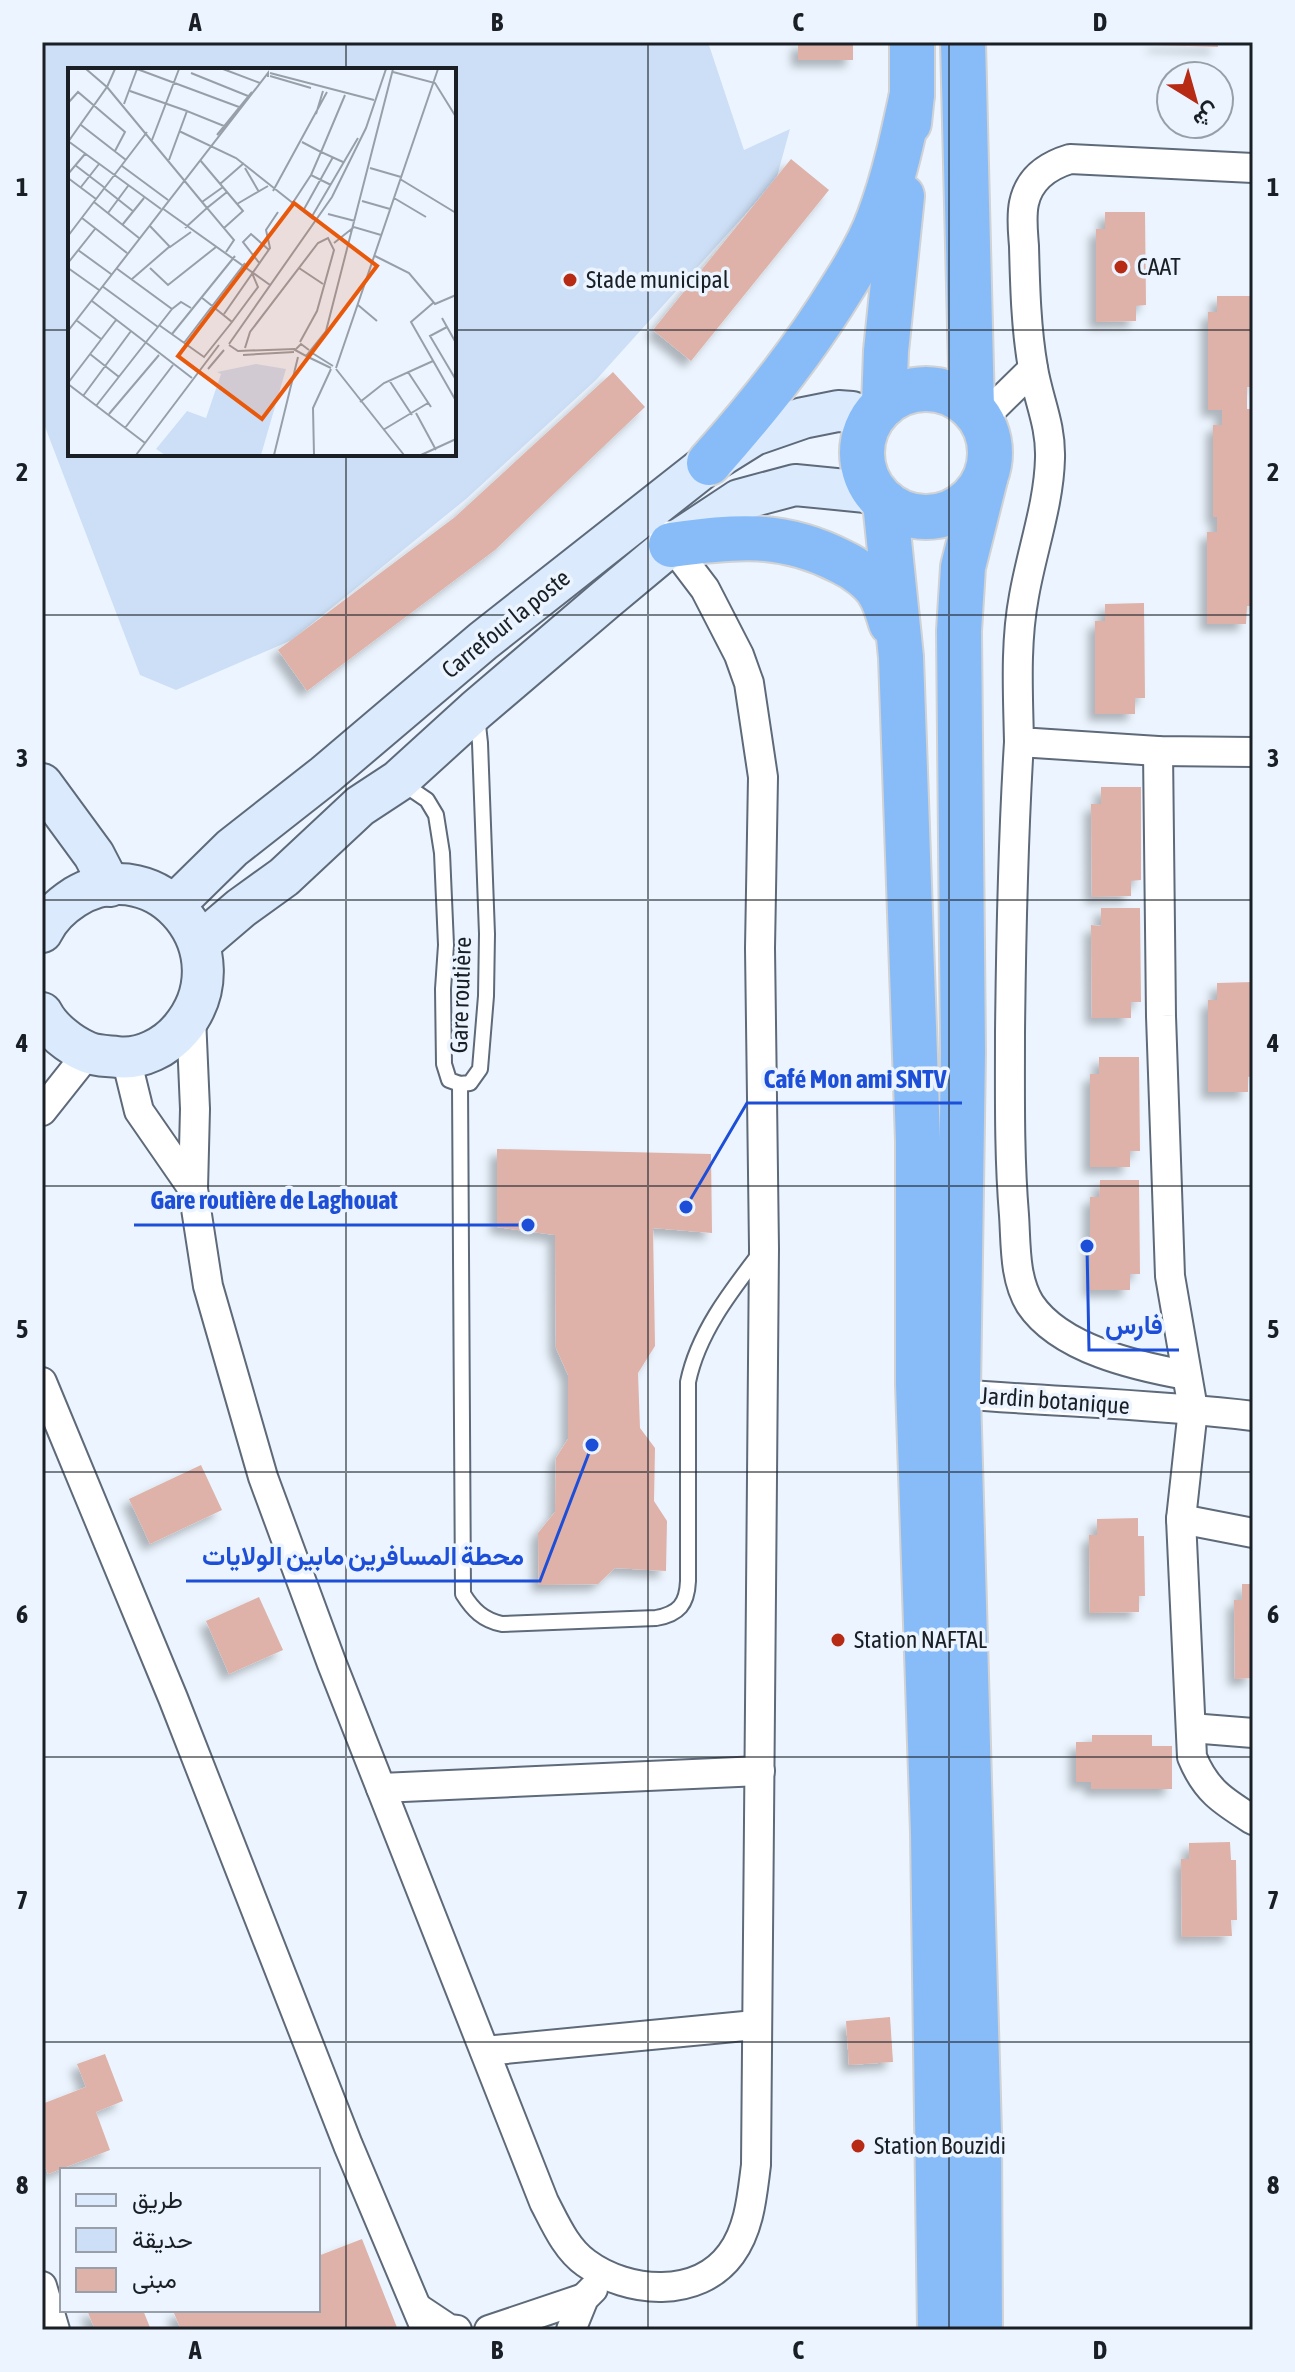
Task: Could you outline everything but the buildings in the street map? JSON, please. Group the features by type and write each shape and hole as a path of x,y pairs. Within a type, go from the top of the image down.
{"highway":[{"path":"912,42 912,94 886,351 878,412 864,438 862,457 866,476 880,498 901,657 918,1141 938,1389 979,2132 980,2330"},
{"path":"940,2330 933,1833 938,1389 963,1052 959,631 963,567 990,462 990,445 977,414 963,42"},
{"path":"709,463 789,369 860,258 889,190 912,94"},
{"path":"878,412 900,394 919,389 948,393 977,414"},
{"name":"Carrefour la poste","path":"880,498 902,512 921,517 941,515 959,508 974,496 985,479"},
{"path":"658,529 723,538 760,537 795,542 827,554 856,571 880,592 901,657"}],"street":[{"path":"1186,1375 1137,1366 1089,1348 1044,1322 1029,1302 1019,1280 1010,1165 1011,876 1019,742 1017,655 1020,622 1048,485 1050,456 1043,402 1033,369 1023,220 1024,204 1040,174 1054,164 1070,159 1253,168"},
{"path":"977,414 1033,369"},
{"name":"Carrefour la poste","path":"200,943 284,877 360,806 398,781 476,710 658,529 709,463 754,435 803,418 838,411 878,412"},
{"name":"Carrefour la poste","path":"174,905 232,848 325,775 483,641 658,529 739,500 795,485 880,498"},
{"path":"191,1017 195,1109 193,1189 208,1286 263,1477 544,2202 563,2238 585,2263 607,2275 646,2288 700,2281 731,2254 749,2216 756,2165 764,1248 760,948 763,777 749,683 739,655 705,589 658,529"},
{"path":"1019,742 1158,751 1253,752"},
{"path":"1158,751 1161,1001 1170,1276 1193,1409 1181,1519 1192,1757 1200,1777 1219,1799 1253,1820"},
{"path":"42,784 94,855 110,886"},
{"path":"42,1111 107,1056 152,1052 174,1037 191,1017 201,994 204,968 200,943 190,922 174,905 155,893 133,886 85,891 63,904 43,924"},
{"path":"44,1022 107,1056 139,1111 193,1189"},
{"path":"42,1382 173,1698 348,2145 422,2320 457,2330"},
{"name":"Jardin botanique","path":"938,1389 1071,1403 1193,1409 1253,1416"},
{"path":"1181,1519 1253,1533"},
{"path":"1191,1728 1253,1733"},
{"path":"381,1788 760,1771"},
{"path":"485,2051 755,2025"},
{"path":"571,2330 584,2298 607,2275"},
{"path":"42,2286 55,2330"},
{"path":"489,2330 524,2322 584,2298"}],"lane":[{"name":"Gare routière","path":"398,781 427,800 436,815 442,853 446,945 444,1064 449,1080 460,1084 470,1083 480,1069 487,934 476,710"},
{"path":"460,1084 463,1594 482,1617 502,1624 656,1618 673,1614 685,1603 688,1581 688,1382 693,1356 736,1284 764,1248"}],"green space":[{"name":"Stade municipal","path":"42,42 708,42 744,150 790,129 776,180 596,380 466,499 292,640 176,690 140,675 42,419"}],"place":[{"name":"CAAT","path":"1121,267"},
{"name":"Stade municipal","path":"570,280"},
{"name":"Café Mon ami SNTV","path":"686,1207"},
{"name":"Gare routière de Laghouat","path":"528,1225"},
{"name":"فارس","path":"1087,1246"},
{"name":"محطة المسافرين مابين الولايات","path":"592,1445"},
{"name":"Station NAFTAL","path":"838,1640"},
{"name":"Station Bouzidi","path":"858,2146"}]}
